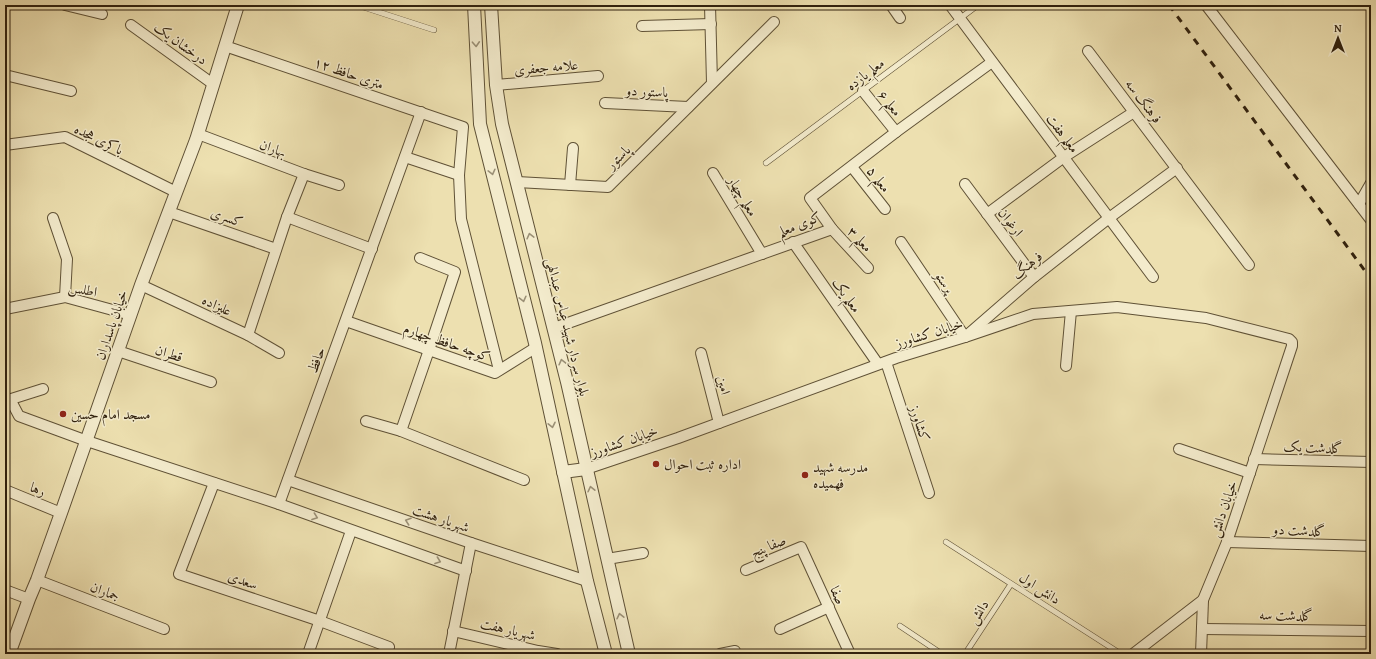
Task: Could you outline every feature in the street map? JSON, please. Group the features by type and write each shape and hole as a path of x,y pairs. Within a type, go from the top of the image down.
{"street":[{"path":"65,5 102,14"},
{"path":"474,5 480,124 536,348 587,581 606,654"},
{"name":"بلوار سردار شهید عباس عبدالهی","path":"491,5 496,85 502,124 567,382 629,654"},
{"path":"710,5 712,84"},
{"path":"890,5 900,18"},
{"name":"معلم هفت","path":"950,5 1153,277"},
{"path":"1206,5 1371,220"},
{"name":"خیابان پاسداران","path":"9,654 62,513 141,285 198,134 236,6"},
{"name":"پاستور","path":"517,182 608,187 774,22"},
{"path":"642,26 711,24"},
{"name":"درخشان یک","path":"131,25 213,84"},
{"name":"۱۲ متری حافظ","path":"225,46 463,127 459,175"},
{"name":"فرهنگ سه","path":"1088,51 1249,265"},
{"name":"کوی معلم","path":"554,328 832,229 810,198 896,132 992,62"},
{"path":"5,75 71,90"},
{"name":"علامه جعفری","path":"496,85 598,76"},
{"name":"معلم ۶","path":"863,91 896,132"},
{"name":"پاستور دو","path":"604,103 688,107"},
{"name":"حافظ","path":"279,504 421,112"},
{"path":"987,214 1064,157 1134,112"},
{"name":"بهاران","path":"198,134 304,174 339,185"},
{"name":"باکری هجده","path":"5,145 66,137 176,192"},
{"path":"570,185 573,148"},
{"path":"405,157 459,175 461,219 500,370"},
{"name":"معلم ۵","path":"852,167 885,209"},
{"path":"1109,218 1177,168"},
{"name":"معلم چهار","path":"713,173 762,254"},
{"path":"248,335 287,217 304,174"},
{"name":"ارغوان","path":"966,184 1034,277"},
{"path":"1359,204 1370,186"},
{"name":"کسری","path":"169,212 276,249"},
{"path":"287,217 372,249"},
{"path":"54,218 67,259 65,297"},
{"name":"فرهنگ","path":"966,336 1034,277 1109,218"},
{"name":"معلم ۳","path":"832,229 868,268"},
{"name":"معلم یک","path":"793,242 882,363"},
{"name":"پرستو","path":"901,242 966,336"},
{"path":"401,431 455,272 420,258"},
{"name":"علیزاده","path":"141,285 248,335 279,353"},
{"name":"اطلس","path":"5,310 65,297 131,315"},
{"name":"خیابان کشاورز","path":"586,469 719,423 915,351 1034,314 1117,307 1206,318 1289,339 1292,342"},
{"path":"1066,366 1071,311"},
{"name":"کوچه حافظ چهارم","path":"346,321 495,373 536,348"},
{"name":"خیابان دانش","path":"1133,654 1203,600 1227,542 1292,346 1292,342"},
{"name":"قطران","path":"118,351 211,382"},
{"name":"امین","path":"701,353 719,423"},
{"name":"کشاورز","path":"882,363 929,493"},
{"path":"44,389 7,400 20,416 87,441 279,504 466,571"},
{"path":"366,421 401,431 524,480"},
{"path":"1179,449 1250,473"},
{"name":"گلدشت یک","path":"1254,459 1371,462"},
{"path":"563,472 586,469"},
{"name":"شهریار هشت","path":"288,480 587,581"},
{"name":"سعدی","path":"214,483 179,574 320,621 389,648"},
{"name":"رها","path":"5,490 62,513"},
{"path":"308,654 351,531"},
{"name":"گلدشت دو","path":"1227,542 1371,546"},
{"path":"449,654 472,543"},
{"name":"صفا پنج","path":"746,570 801,547"},
{"name":"صفا","path":"801,547 850,654"},
{"path":"607,559 643,553"},
{"name":"جماران","path":"37,580 164,628"},
{"path":"5,590 29,599"},
{"path":"1201,654 1203,600"},
{"path":"780,629 829,607"},
{"name":"گلدشت سه","path":"1202,628 1371,631"},
{"name":"شهریار هفت","path":"453,631 538,652 558,654"},
{"path":"720,654 735,651"}],"lane":[{"path":"357,5 364,6 434,30"},
{"name":"معلم یازده","path":"766,163 978,5"},
{"name":"دانش اول","path":"946,542 1121,654"},
{"name":"دانش","path":"965,654 1011,584"},
{"path":"900,626 942,654"}],"railway":[{"path":"1169,5 1371,279"}],"place":[{"name":"مسجد امام حسین","path":"63,414"},
{"name":"اداره ثبت احوال","path":"656,464"},
{"name":"مدرسه شهید فهمیده","path":"805,475"}]}
